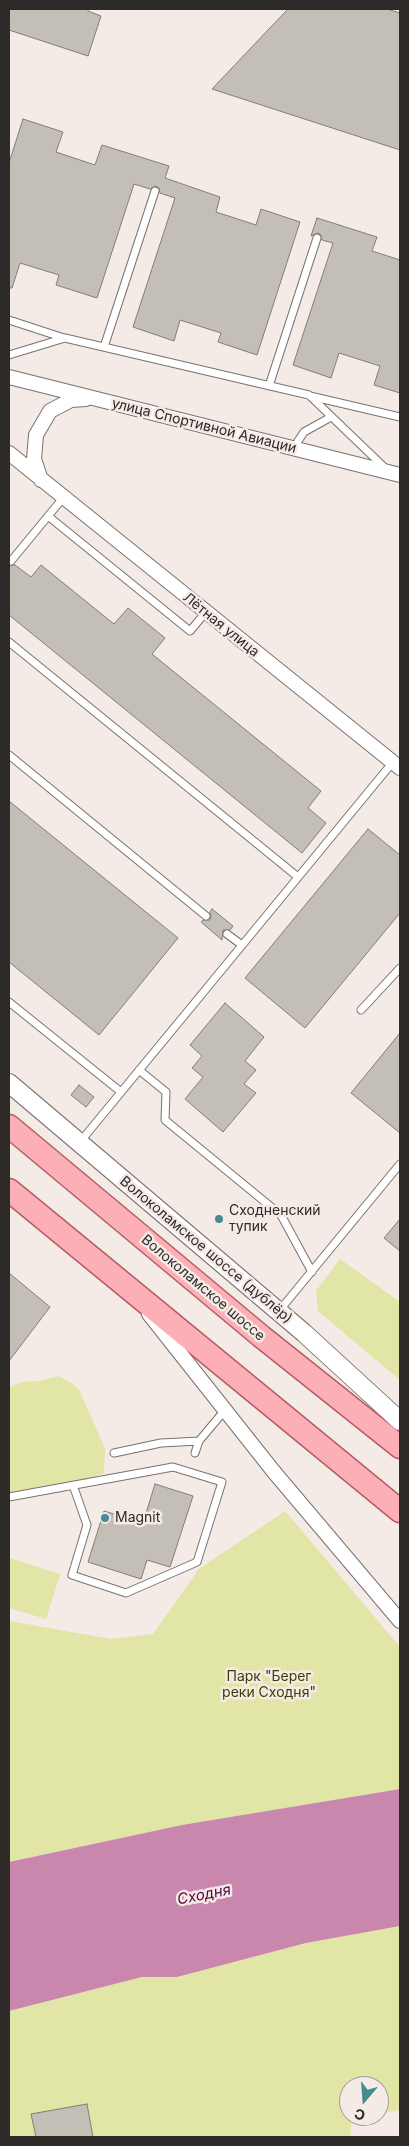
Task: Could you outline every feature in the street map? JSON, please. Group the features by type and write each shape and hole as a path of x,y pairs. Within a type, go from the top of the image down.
{"main road":[{"name":"Волоколамское шоссе","path":"9,1126 262,1337 400,1447"},
{"path":"9,1190 400,1511"}],"street":[{"name":"улица Спортивной Авиации","path":"9,377 395,474"},
{"path":"42,481 34,459 36,435 50,411 71,400 94,398"},
{"name":"Лётная улица","path":"9,453 396,765"},
{"name":"Волоколамское шоссе (дублёр)","path":"9,1083 279,1312 400,1420"},
{"path":"130,1290 274,1472 400,1620"},
{"path":"355,1380 400,1410"}],"lane":[{"path":"104,347 155,191"},
{"path":"269,386 317,238"},
{"path":"9,320 65,338 400,417"},
{"path":"9,355 65,338"},
{"path":"309,396 395,474"},
{"path":"296,449 298,441 304,432 331,417"},
{"path":"11,562 63,498"},
{"path":"48,516 190,631 206,612"},
{"path":"9,642 298,877"},
{"path":"9,755 206,916"},
{"path":"80,1143 298,877 396,765"},
{"path":"227,934 242,945"},
{"path":"361,1010 400,968"},
{"path":"9,1002 121,1092"},
{"path":"139,1070 166,1092 166,1120 281,1215 312,1272"},
{"path":"279,1312 400,1164"},
{"path":"195,1453 199,1442 225,1410"},
{"path":"114,1453 161,1443 199,1442"},
{"path":"9,1497 73,1485 173,1467 222,1482 197,1562 126,1593 72,1575 87,1525 73,1485"}],"green space":[{"path":"340,1259 400,1302 400,1380 318,1311 316,1291"},
{"path":"59,1376 79,1390 105,1448 104,1473 83,1481 9,1494 9,1388 21,1382 39,1381"},
{"name":"Парк \"Берег реки Сходня\"","path":"285,1511 400,1647 400,1789 182,1825 9,1862 9,1621 111,1639 153,1634 199,1569"},
{"path":"10,1558 60,1574 46,1619 9,1608"},
{"path":"400,1926 400,2110 389,2112 389,2076 339,2076 339,2126 351,2126 350,2137 9,2137 9,2011 142,1977 177,1977 306,1943"}],"water":[{"name":"Сходня","path":"400,1789 400,1926 306,1943 177,1977 142,1977 9,2011 9,1862 182,1825"}],"building":[{"path":"9,9 88,9 88,11 101,16 88,56 9,30"},
{"path":"288,9 387,9 400,13 400,150 212,89"},
{"path":"23,119 63,132 56,152 95,165 102,145 169,166 165,178 220,197 216,212 256,225 261,209 300,222 257,355 218,342 221,333 180,320 174,341 133,327 175,198 160,193 159,188 156,186 150,189 134,184 97,298 56,285 59,275 20,263 12,288 9,288 9,163"},
{"path":"317,218 377,237 372,251 400,260 400,393 374,385 380,366 339,353 331,378 293,365 333,243 322,240 321,235 318,233 311,236"},
{"path":"15,565 31,577 41,565 114,624 128,608 165,638 152,654 321,791 308,808 326,823 302,853 9,615 9,566"},
{"path":"9,801 178,938 99,1035 9,962"},
{"path":"368,829 400,855 400,913 305,1028 245,978"},
{"path":"212,909 233,926 230,930 223,930 222,940 201,922 203,920 210,920"},
{"path":"225,1003 264,1037 245,1061 256,1070 244,1084 256,1093 223,1132 185,1099 203,1077 192,1068 202,1056 190,1045"},
{"path":"400,1033 400,1133 351,1093"},
{"path":"79,1085 94,1097 86,1107 71,1095"},
{"path":"400,1219 400,1251 384,1238"},
{"path":"9,1273 50,1307 9,1361"},
{"path":"155,1484 193,1496 170,1567 147,1560 141,1579 88,1562 104,1511 143,1523"},
{"path":"87,2104 93,2137 36,2137 31,2114"}],"place":[{"name":"Сходненский тупик","path":"219,1219"},
{"name":"Magnit","path":"105,1518"}]}
